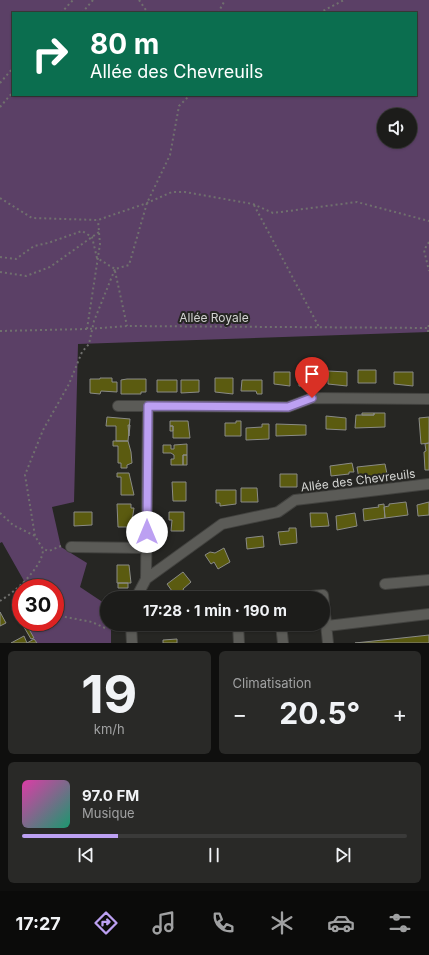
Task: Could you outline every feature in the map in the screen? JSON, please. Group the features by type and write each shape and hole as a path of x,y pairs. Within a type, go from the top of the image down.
{"street":[{"path":"118,406 288,407 312,398 429,399"},
{"name":"Allée des Chevreuils","path":"146,579 148,406"},
{"name":"Allée des Chevreuils","path":"140,591 146,579 222,524 278,512 295,500 429,484"},
{"path":"71,547 146,548"},
{"path":"385,584 429,580"},
{"path":"330,626 429,614"},
{"path":"131,631 132,643"},
{"path":"238,631 239,643"},
{"path":"281,631 282,643"},
{"path":"327,631 328,643"}],"path":[{"path":"62,12 72,0"},
{"path":"83,12 93,0"},
{"path":"139,0 147,12"},
{"path":"219,12 225,0"},
{"path":"321,12 344,0"},
{"path":"0,83 12,69"},
{"path":"0,107 12,93"},
{"path":"114,269 129,265 147,203 170,155 179,106 189,96"},
{"path":"0,198 32,218 98,220 147,203 172,192 185,192 253,204 273,213 357,202 429,221"},
{"path":"253,204 319,327"},
{"path":"88,329 97,258 99,232 98,220"},
{"path":"0,257 16,260 34,246 48,243 82,231 92,237 97,258 114,269 127,326"},
{"path":"0,272 26,276 50,267 99,232"},
{"path":"429,242 424,250 429,271"},
{"path":"71,547 57,547 49,551 43,549 36,536 25,474 43,430 69,384 82,352 90,344 92,329 114,269"},
{"path":"428,332 429,322"},
{"name":"Allée Royale","path":"0,331 92,329 127,326 428,328"},
{"path":"0,513 13,525 36,536"},
{"path":"26,579 38,564 43,549"},
{"path":"0,601 12,593"},
{"path":"64,617 92,622 100,626"}],"shaded area":[{"path":"0,0 429,0 429,332 78,344 74,502 52,507 61,547 87,563 80,587 100,600 100,631 111,631 111,643 36,643 29,631 64,631 64,579 23,579 2,542 0,543"}],"building":[{"path":"358,370 376,370 376,383 358,383"},
{"path":"328,371 347,372 347,386 328,384"},
{"path":"274,372 290,372 290,386 274,384"},
{"path":"299,372 317,372 317,383 311,384 311,386 299,386"},
{"path":"394,372 413,372 413,386 394,384"},
{"path":"112,378 112,382 117,382 117,392 101,391 100,394 90,393 90,379"},
{"path":"215,378 233,378 233,394 215,392"},
{"path":"146,379 146,392 141,392 141,394 121,394 121,380"},
{"path":"157,380 177,380 177,392 157,392"},
{"path":"181,380 199,380 199,392 181,393"},
{"path":"242,380 262,380 262,394 257,394 256,391 241,391"},
{"path":"362,413 374,413 374,415 362,415"},
{"path":"374,413 385,413 385,427 355,428 356,415 374,415"},
{"path":"326,416 346,418 346,430 326,429"},
{"path":"107,417 130,419 128,441 116,441 116,426 106,426"},
{"path":"429,417 429,443 421,444 419,418"},
{"path":"170,421 188,421 190,438 173,438 173,426 170,426"},
{"path":"236,421 241,421 241,436 225,436 225,423 236,423"},
{"path":"262,424 269,424 269,439 246,440 246,428 262,427"},
{"path":"276,424 306,425 306,435 276,436"},
{"path":"128,425 130,425 129,436"},
{"path":"170,426 173,426 173,431 170,431"},
{"path":"113,441 128,441 132,463 127,465 127,468 121,468 121,463 118,463 118,446 113,446"},
{"path":"429,443 429,470 425,470 425,444"},
{"path":"187,444 187,455 183,455 183,465 171,465 171,459 174,459 174,455 171,453 163,453 163,445 171,445 171,449 174,449 174,445"},
{"path":"183,455 187,455 187,465 183,465"},
{"path":"352,463 354,472 331,476 330,466"},
{"path":"385,464 387,474 359,479 357,467"},
{"path":"117,473 129,473 134,495 121,495 121,477 117,477"},
{"path":"280,474 297,474 297,487 280,487"},
{"path":"172,482 186,482 186,501 173,501"},
{"path":"241,488 257,488 258,502 241,502"},
{"path":"216,490 236,490 236,504 220,506 220,503 216,503"},
{"path":"406,502 408,515 385,518 384,507 389,506 389,504"},
{"path":"429,502 429,515 418,516 417,505"},
{"path":"117,504 131,504 131,508 134,508 131,527 118,527"},
{"path":"384,504 385,518 364,521 363,509 379,507 378,505"},
{"path":"74,512 92,512 92,525 74,526"},
{"path":"169,512 184,512 184,531 171,531 172,520 169,520"},
{"path":"310,513 327,513 329,526 311,527"},
{"path":"355,513 357,526 337,530 336,516"},
{"path":"289,528 296,528 297,543 280,545 278,532 289,531"},
{"path":"263,536 264,547 247,549 246,538"},
{"path":"224,548 230,562 218,569 214,562 211,564 205,555 210,552 215,553"},
{"path":"117,565 129,565 131,583 117,583"},
{"path":"183,572 191,582 183,589 184,591 172,591 167,584"},
{"path":"118,583 128,583 128,588 118,588"},
{"path":"0,612 6,623 0,626"},
{"path":"26,631 30,631 34,638 31,639"},
{"path":"429,635 429,643 355,643 411,637"},
{"path":"24,636 27,643 11,643"},
{"path":"34,639 37,643 27,643"},
{"path":"177,639 177,643 163,643 163,640"}],"route":[{"path":"147,532 148,406 288,407 312,398"}]}
